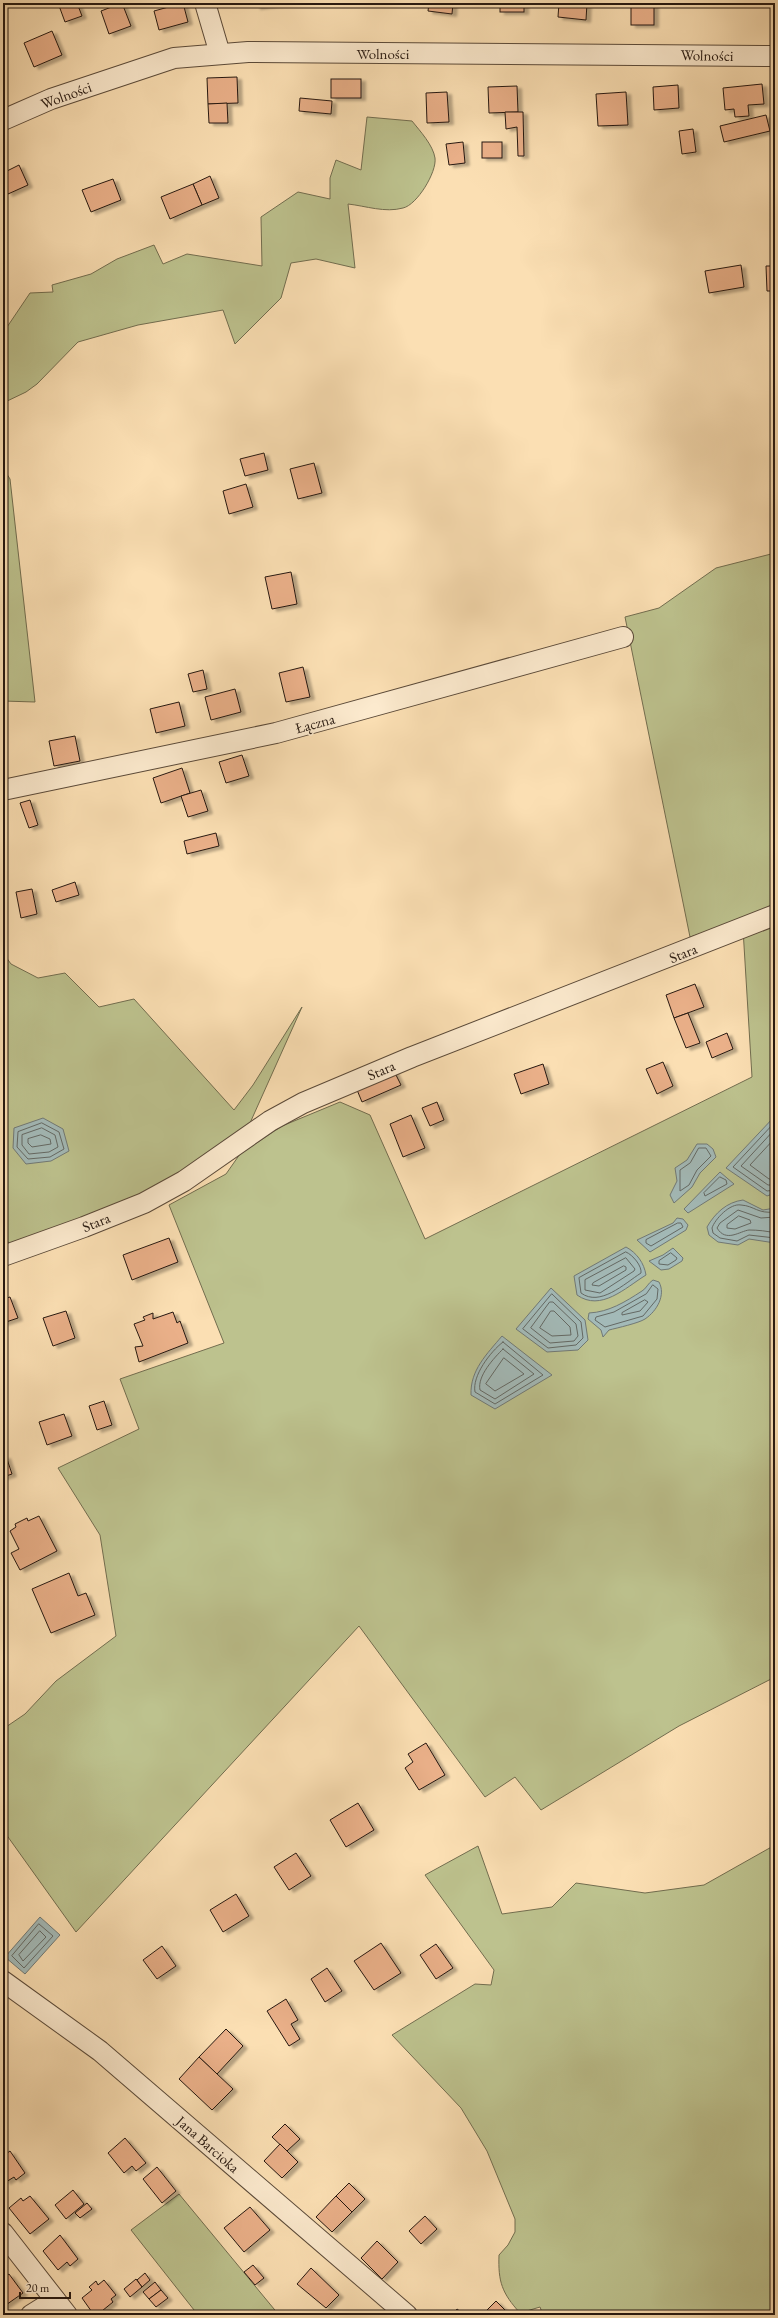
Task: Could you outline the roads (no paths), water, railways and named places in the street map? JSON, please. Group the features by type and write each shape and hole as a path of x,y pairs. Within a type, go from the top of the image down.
{"street":[{"path":"205,3 220,54"},
{"name":"Wolności","path":"3,120 51,99 174,58 220,54 248,52 353,52 775,56"},
{"name":"Łączna","path":"3,790 276,733 623,637"},
{"name":"Stara","path":"3,1256 84,1227 144,1202 184,1181 270,1120 303,1104 412,1057 775,915"},
{"name":"Jana Barcioka","path":"3,1981 100,2051 407,2315"},
{"path":"3,2232 67,2315"},
{"path":"31,2315 55,2300"}],"water":[{"path":"775,1116 775,1193 767,1196 726,1168"},
{"path":"43,1118 63,1129 69,1151 51,1161 26,1164 13,1148 14,1128"},
{"path":"697,1144 707,1144 713,1149 716,1157 700,1173 692,1187 674,1203 670,1195 677,1181 675,1168 687,1160"},
{"path":"720,1172 734,1184 688,1213 684,1209"},
{"path":"743,1200 763,1210 775,1208 775,1243 749,1239 738,1245 718,1242 709,1235 707,1227 714,1217 722,1209 732,1203"},
{"path":"677,1218 683,1219 688,1225 686,1230 650,1252 637,1240 673,1223"},
{"path":"626,1247 633,1252 644,1266 646,1275 621,1292 604,1300 586,1300 577,1295 574,1276"},
{"path":"673,1248 683,1258 682,1261 669,1269 661,1270 649,1261 663,1255"},
{"path":"653,1280 659,1282 661,1287 661,1297 653,1312 642,1321 609,1330 603,1337 601,1330 588,1319 589,1313 603,1311 623,1303 643,1290"},
{"path":"551,1288 585,1320 588,1340 578,1350 547,1352 516,1329"},
{"path":"502,1336 552,1375 495,1409 471,1395 471,1386 480,1363"},
{"path":"40,1917 60,1935 25,1974 5,1957"}]}
